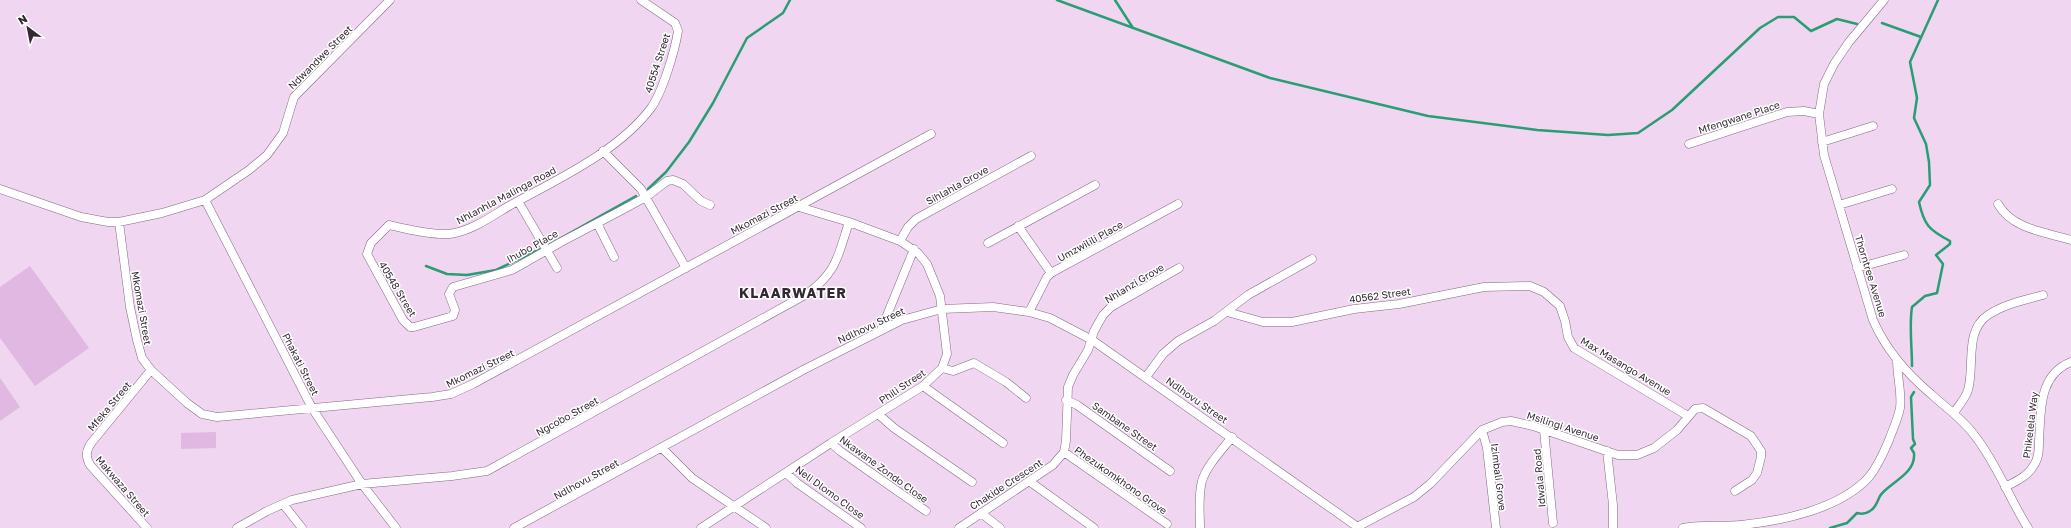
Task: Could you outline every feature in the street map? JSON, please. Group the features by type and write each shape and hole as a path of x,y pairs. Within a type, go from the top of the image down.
{"street":[{"name":"Ndwandwe Street","path":"0,189 81,217 119,222 162,213 205,200 249,170 267,155 282,133 294,97 390,0"},
{"name":"40554 Street","path":"603,151 631,131 651,108 658,96 677,38 678,31 675,23 642,0"},
{"name":"Thorntree Avenue","path":"1884,0 1849,42 1834,64 1824,84 1819,114 1822,142 1839,205 1857,268 1880,337 1897,360 1931,395 1954,413 1975,435 1989,455 2028,528"},
{"name":"Mfengwane Place","path":"1689,144 1787,112 1804,111 1819,114"},
{"path":"1822,142 1873,126"},
{"name":"Mkomazi Street","path":"119,222 136,340 142,358 152,370 187,403 202,414 217,417 432,397 461,390 567,334 931,134"},
{"path":"603,151 628,174 646,197 686,268"},
{"name":"Nhlanhla Malinga Road","path":"389,225 453,234 473,226 603,151"},
{"name":"Sihlahla Grove","path":"900,241 908,227 916,219 1031,156"},
{"name":"Ihubo Place","path":"453,316 455,310 449,294 453,287 512,270 646,197 664,183 673,180 686,186 701,200 710,205"},
{"path":"988,243 1095,185"},
{"path":"1839,205 1892,189"},
{"name":"Phakati Street","path":"205,200 312,408 362,484 396,528"},
{"path":"518,201 557,268"},
{"name":"Umzwilili Place","path":"1029,312 1047,277 1051,273 1178,204"},
{"path":"1998,204 2006,215 2019,224 2071,240"},
{"path":"799,207 849,222 900,241 914,249 927,264 940,296 947,354 942,368 952,371 974,363 1006,382 1026,398"},
{"name":"Ngcobo Street","path":"237,528 283,504 362,484 452,476 487,471 805,295 820,285 835,267 849,222"},
{"path":"597,223 614,257"},
{"name":"40548 Street","path":"389,225 371,243 367,254 403,320 414,328 453,316"},
{"path":"1018,226 1051,273"},
{"path":"881,330 914,249"},
{"path":"1857,268 1904,255"},
{"path":"1146,377 1163,354 1178,341 1227,312 1248,295 1312,259"},
{"name":"Nhlanzi Grove","path":"1092,340 1097,326 1110,307 1179,268"},
{"name":"40562 Street","path":"1227,312 1263,322 1292,322 1354,309 1399,304 1484,287 1523,285 1538,289"},
{"name":"Max Masango Avenue","path":"1538,289 1553,299 1560,306 1566,321 1568,337 1574,348 1688,416"},
{"path":"1954,413 1968,390 1974,336 1978,326 1989,314 2015,303 2043,294"},
{"name":"Ndlhovu Street","path":"514,528 805,369 902,320 942,309 993,307 1029,312 1050,318 1092,340 1358,527"},
{"path":"1064,452 1066,441 1066,400 1068,387 1092,340"},
{"path":"1683,528 1700,525 1740,525 1773,520 1813,511 1836,500 1862,483 1870,476 1883,454 1898,417 1900,397 1897,360"},
{"name":"Phikelela Way","path":"2006,487 2028,473 2035,464 2039,449 2042,405 2045,387 2055,371 2071,362"},
{"name":"Phili Street","path":"701,528 831,443 923,386 942,368"},
{"name":"Mfeka Street","path":"86,456 88,447 152,370"},
{"path":"923,386 1004,443"},
{"name":"Sambane Street","path":"1066,400 1077,405 1170,470"},
{"path":"1688,416 1695,409 1703,408 1751,436 1758,444 1761,457 1757,473 1752,480 1735,491"},
{"path":"878,414 894,428 972,482"},
{"name":"Msilingi Avenue","path":"1358,527 1399,506 1430,484 1482,430 1511,421 1544,430 1618,455 1637,454 1654,448 1677,430 1688,416"},
{"name":"Izimbali Grove","path":"1482,430 1486,448 1496,528"},
{"name":"Idwala Road","path":"1544,430 1553,523"},
{"path":"1200,528 1200,492 1202,480 1208,469 1232,437"},
{"name":"Nkawane Zondo Close","path":"831,443 840,451 926,511"},
{"path":"662,448 692,478 766,528"},
{"path":"1607,451 1613,505 1613,528"},
{"name":"Chakide Crescent","path":"959,528 1053,465 1064,452"},
{"name":"Phezukomkhono Grove","path":"1064,452 1167,524"},
{"name":"Makwaza Street","path":"86,456 90,465 147,528"},
{"name":"Neli Dlomo Close","path":"786,473 797,483 861,528"},
{"path":"1029,481 1094,528"},
{"path":"283,504 302,528"},
{"path":"981,513 1000,528"}],"shaded area":[{"path":"30,266 89,348 35,386 0,338 0,287"},
{"path":"0,378 20,407 0,421"},
{"path":"216,432 216,448 181,449 181,433"}],"waterway":[{"path":"648,189 666,172 689,142 713,103 747,38 783,13 790,0"},
{"path":"1057,0 1270,78 1428,116 1537,130 1608,135 1638,133 1672,110 1760,28 1778,17 1794,17 1811,31 1837,19 1857,24"},
{"path":"1115,0 1133,28"},
{"path":"1912,366 1912,307 1925,296 1937,293 1943,264 1936,255 1950,244 1950,241 1937,234 1925,222 1919,202 1930,185 1929,162 1926,144 1914,118 1917,98 1910,62 1938,0"},
{"path":"1882,23 1921,37"},
{"path":"426,266 447,274 467,275 496,270 545,247 636,196"},
{"path":"1830,528 1847,523 1857,513 1862,514 1872,510 1884,491 1901,478 1911,467 1914,453 1911,448 1915,444 1913,439 1911,397 1914,392"}],"district":[{"name":"KLAARWATER","path":"793,292"}]}
